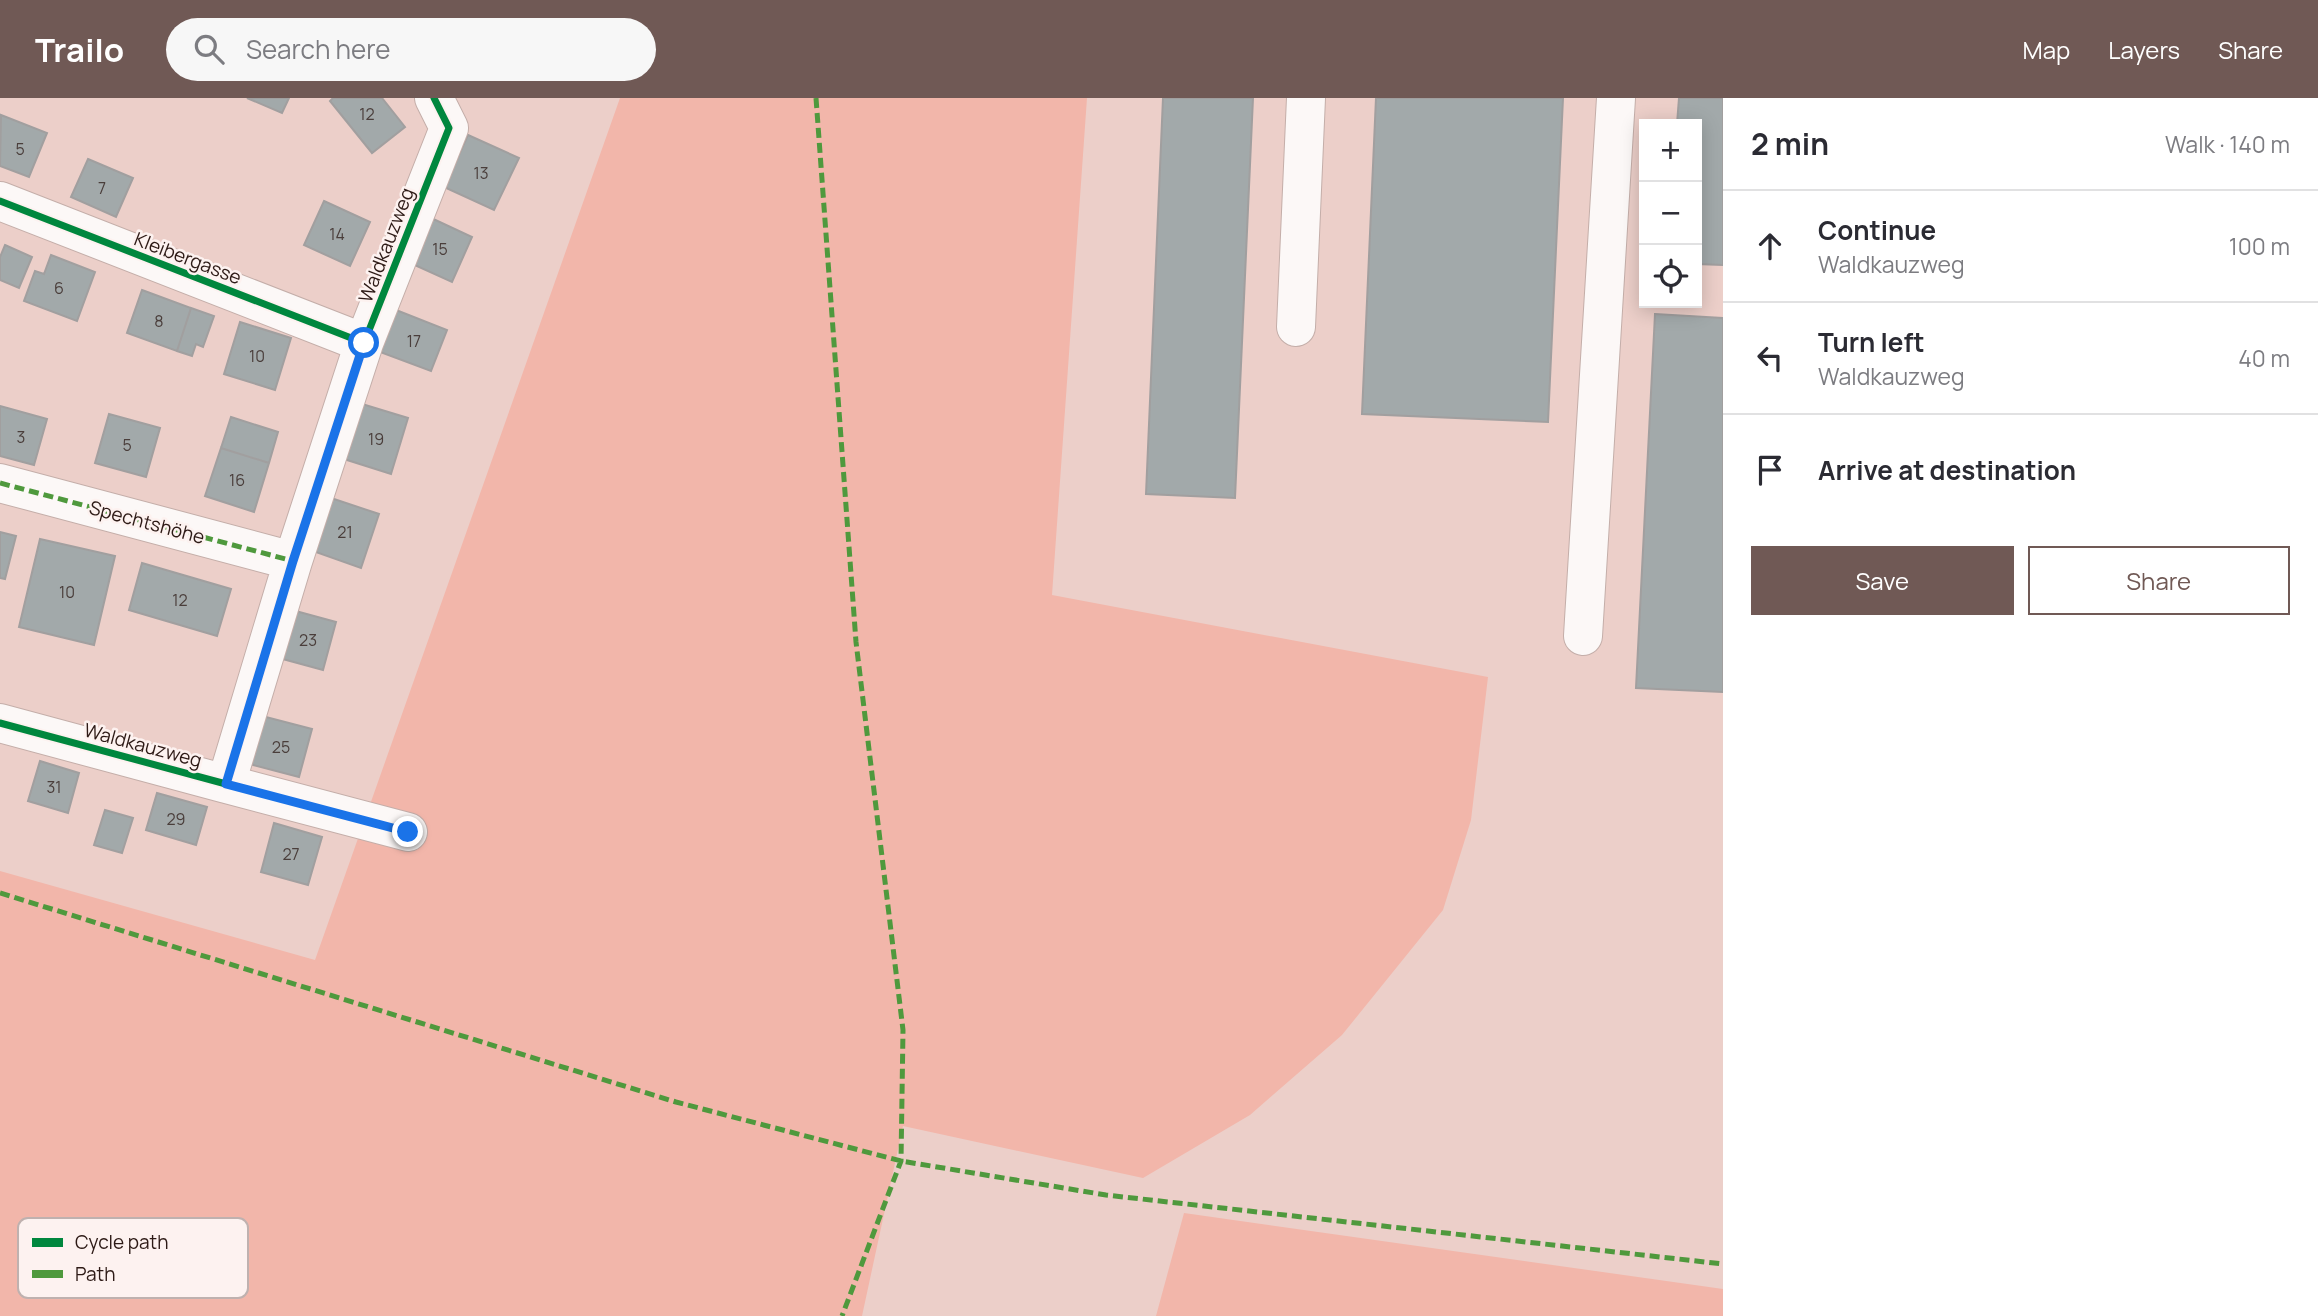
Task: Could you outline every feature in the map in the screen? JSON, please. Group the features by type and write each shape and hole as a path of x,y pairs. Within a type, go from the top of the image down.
{"street":[{"name":"Waldkauzweg","path":"226,784 293,561 364,343 449,128 434,98"},
{"path":"1296,327 1306,98"},
{"path":"1583,636 1616,98"},
{"name":"Kleibergasse","path":"0,201 364,343"},
{"name":"Spechtshöhe","path":"0,483 293,561"},
{"name":"Waldkauzweg","path":"0,723 408,832"}],"shaded area":[{"path":"620,98 1087,98 1052,595 1488,677 1471,820 1443,910 1342,1035 1250,1115 1143,1178 903,1126 862,1316 0,1316 0,871 315,960"},
{"path":"1184,1213 1723,1289 1723,1316 1156,1316"}],"building":[{"path":"247,98 289,98 282,113"},
{"path":"333,98 382,98 405,127 372,153 330,101"},
{"path":"1163,98 1253,98 1235,498 1146,494"},
{"path":"1376,98 1563,98 1548,422 1362,414"},
{"path":"1679,98 1723,98 1723,265 1702,264 1702,119 1677,119"},
{"path":"1,115 47,133 29,177 0,166"},
{"path":"468,135 519,158 494,210 444,187"},
{"path":"88,159 133,178 116,217 71,197"},
{"path":"324,201 370,222 350,266 304,245"},
{"path":"429,217 472,237 452,282 408,262"},
{"path":"5,245 32,257 19,288 0,280 0,257"},
{"path":"51,255 95,272 77,321 24,301 35,271 44,274"},
{"path":"142,290 191,308 177,351 127,333"},
{"path":"191,308 214,316 203,347 196,344 192,356 177,351"},
{"path":"396,310 447,330 431,371 380,352"},
{"path":"1655,314 1723,318 1723,692 1636,688"},
{"path":"240,322 291,338 275,390 224,374"},
{"path":"362,404 408,418 391,474 344,459"},
{"path":"0,406 47,419 34,465 0,456"},
{"path":"109,414 160,428 146,477 95,463"},
{"path":"231,417 278,432 269,463 221,448"},
{"path":"221,448 269,463 254,512 205,496"},
{"path":"328,497 379,514 361,568 310,550"},
{"path":"0,532 16,536 5,579 0,578"},
{"path":"40,539 115,556 94,645 19,627"},
{"path":"142,563 231,589 217,636 129,610"},
{"path":"292,610 336,622 323,670 279,658"},
{"path":"262,716 312,729 299,777 249,764"},
{"path":"40,761 79,773 68,813 28,801"},
{"path":"157,793 207,807 196,845 146,830"},
{"path":"105,810 133,818 122,853 94,845"},
{"path":"274,823 322,837 308,885 261,872"}],"marked path":[{"path":"816,98 856,642 903,1030 901,1161 842,1316"},
{"path":"0,483 293,561"},
{"path":"226,784 408,832"},
{"path":"0,893 676,1102 901,1161 1106,1195 1723,1264"}],"cycle path":[{"path":"0,723 226,784 293,561 364,343 449,128 434,98"},
{"path":"0,201 364,343"}],"route":[{"path":"364,343 293,561 226,784 408,832"}]}
